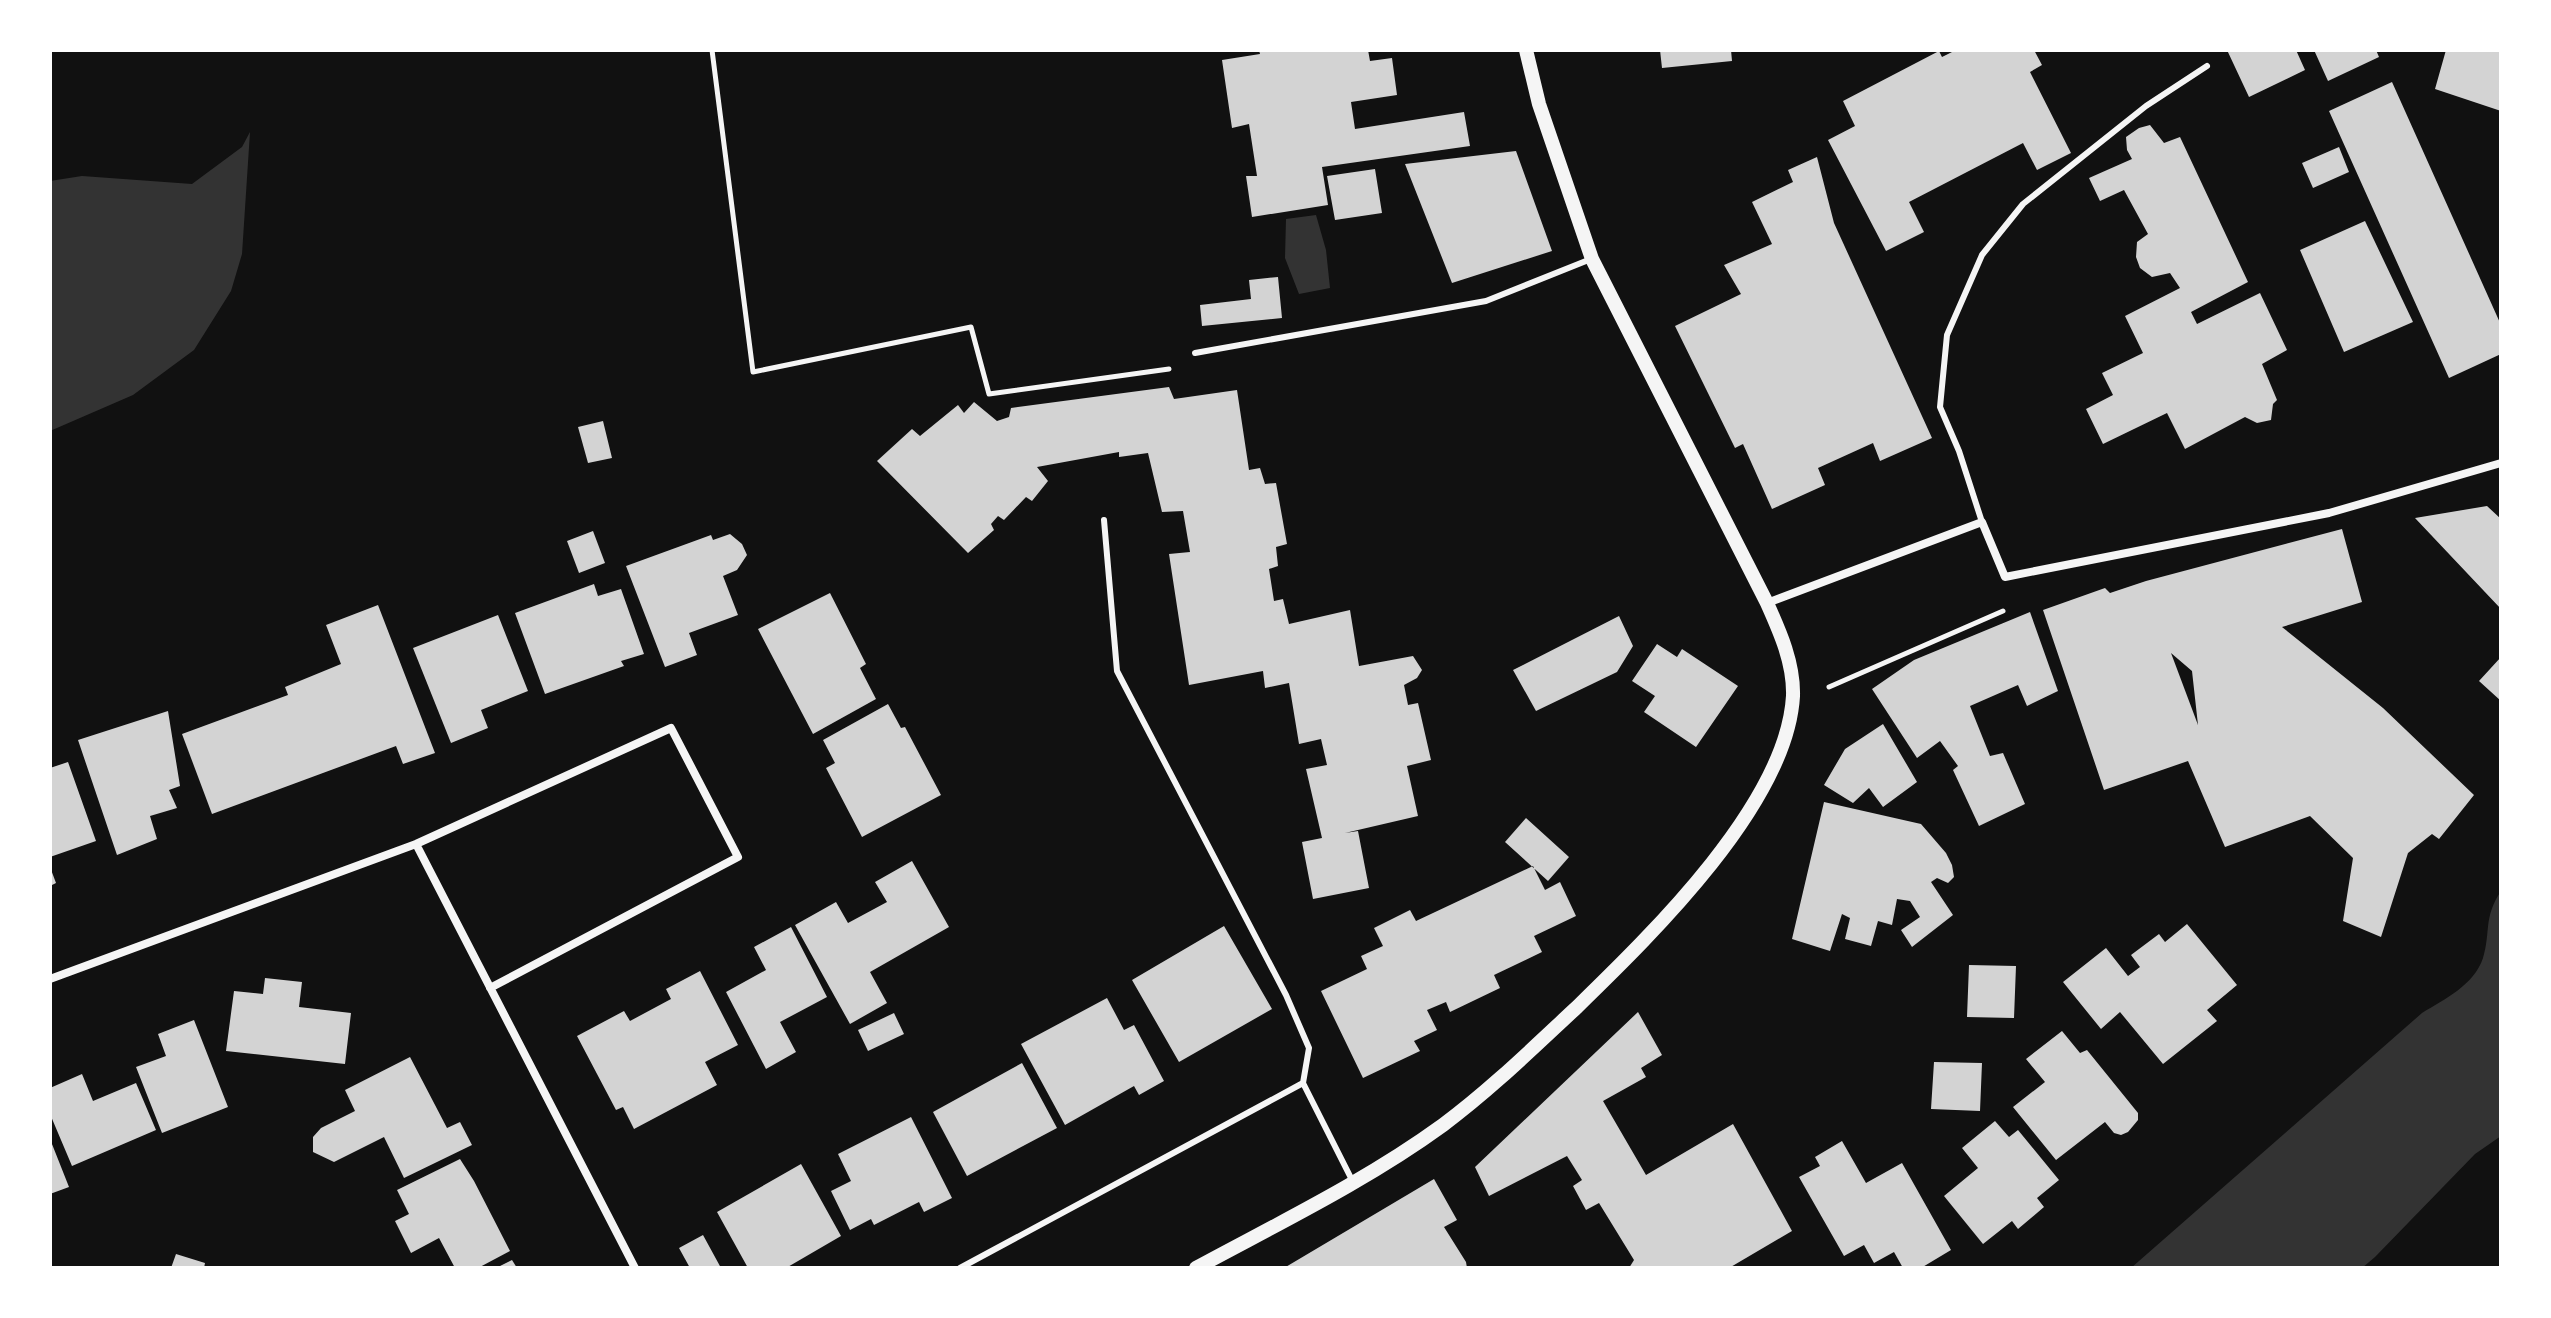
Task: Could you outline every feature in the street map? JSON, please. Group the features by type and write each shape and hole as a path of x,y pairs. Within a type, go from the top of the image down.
{"street":[{"path":"1196,1268 1354,1183 1441,1126 1506,1074 1649,937 1716,857 1765,786 1787,736 1793,694 1786,645 1592,259 1539,104 1526,50"},
{"path":"1767,603 1982,522 2005,577 2329,513 2501,463"},
{"path":"50,979 416,844 671,728 738,857 490,988"},
{"path":"416,844 635,1268"}],"lane":[{"path":"1982,522 1959,451 1940,407 1947,335 1982,255 2023,204 2146,106 2207,66"},
{"path":"1195,353 1486,301 1592,259"},
{"path":"1104,520 1117,671 1286,995 1309,1048 1303,1083 1354,1183"},
{"path":"960,1268 1303,1083"}],"path":[{"path":"712,50 753,372 971,327 989,394 1185,367 1195,353"}],"shaded area":[{"path":"250,132 242,254 231,291 194,350 133,395 50,431 50,181 82,176 192,184 242,147"},
{"path":"1316,215 1326,250 1330,288 1299,294 1285,258 1286,219"},
{"path":"2501,891 2501,1136 2475,1154 2362,1268 2131,1268 2422,1013 2466,984 2483,958 2490,917"}],"building":[{"path":"1259,50 1368,50 1370,61 1392,58 1397,95 1351,102 1355,129 1464,112 1470,146 1322,167 1328,205 1252,217 1246,176 1257,176 1249,124 1232,128 1222,60 1260,54"},
{"path":"1660,50 1731,50 1732,61 1662,68"},
{"path":"1956,50 2034,50 2042,65 2030,72 2071,153 2037,170 2023,143 1909,202 1924,232 1886,251 1828,140 1855,126 1843,101 1939,51 1942,57"},
{"path":"2227,50 2296,50 2305,70 2249,97"},
{"path":"2314,50 2376,50 2379,57 2328,81"},
{"path":"2446,50 2501,50 2501,111 2435,89"},
{"path":"2392,82 2501,325 2501,354 2449,378 2329,111"},
{"path":"2150,125 2164,143 2180,137 2248,282 2191,312 2197,324 2260,293 2287,350 2262,364 2277,400 2273,404 2271,420 2257,423 2245,417 2185,449 2167,413 2103,444 2086,409 2113,395 2102,373 2143,353 2125,316 2180,288 2170,273 2152,277 2140,268 2136,257 2137,242 2148,234 2124,190 2100,201 2089,178 2132,159 2127,150 2126,137"},
{"path":"2339,147 2349,172 2313,188 2302,163"},
{"path":"1516,151 1552,251 1452,283 1405,164"},
{"path":"1817,157 1834,223 1932,438 1880,461 1873,443 1818,468 1825,485 1772,509 1743,444 1735,448 1675,326 1741,294 1724,265 1772,244 1752,202 1793,182 1788,170"},
{"path":"1375,169 1382,213 1335,220 1327,176"},
{"path":"2365,221 2413,322 2344,352 2300,250"},
{"path":"1278,277 1282,318 1202,326 1200,305 1251,299 1249,280"},
{"path":"1169,387 1174,399 1237,390 1249,470 1260,468 1265,484 1276,483 1287,544 1276,547 1278,566 1269,569 1274,601 1283,599 1289,624 1350,610 1359,666 1413,656 1422,670 1417,678 1404,685 1408,705 1418,703 1431,760 1407,766 1418,816 1345,833 1358,831 1369,888 1313,899 1302,842 1322,838 1306,769 1327,765 1321,739 1299,744 1289,683 1265,688 1263,671 1189,685 1169,554 1190,552 1183,511 1162,512 1148,453 1119,457 1119,452 1037,467 1048,481 1032,501 1026,497 1004,520 998,516 991,524 994,530 968,553 877,461 912,429 920,436 958,405 964,413 974,402 997,421 1009,417 1011,408"},
{"path":"603,421 612,458 588,463 578,427"},
{"path":"2487,506 2501,519 2501,609 2415,518"},
{"path":"2342,529 2362,602 2282,627 2383,708 2474,795 2439,839 2432,834 2408,853 2381,937 2343,921 2353,858 2310,816 2225,847 2188,761 2104,790 2043,610 2105,588 2110,593","holes":["2171,653 2192,671 2198,725"]},
{"path":"593,531 605,563 579,573 567,541"},
{"path":"730,534 742,544 747,555 737,570 723,576 738,615 689,633 697,655 665,667 626,566 711,535 713,540"},
{"path":"594,584 598,596 621,589 644,654 621,661 624,666 545,694 515,613"},
{"path":"830,593 866,664 860,668 876,699 813,734 758,629"},
{"path":"378,605 435,753 403,764 396,746 212,814 182,734 288,695 285,687 341,664 326,625"},
{"path":"2030,612 2058,691 2027,706 2018,685 1970,706 1990,756 2003,753 2025,804 1979,826 1953,770 1958,766 1940,741 1917,758 1872,689 1914,660"},
{"path":"498,615 528,691 481,710 488,728 451,743 413,648"},
{"path":"1619,616 1633,646 1617,672 1536,711 1513,670"},
{"path":"1657,644 1677,657 1682,649 1738,686 1696,747 1644,712 1655,696 1632,681"},
{"path":"2501,657 2501,701 2479,681"},
{"path":"888,704 901,728 905,727 941,795 862,837 826,768 835,763 823,740"},
{"path":"168,711 180,786 169,790 177,808 150,816 157,839 117,855 78,740"},
{"path":"1883,724 1917,782 1883,807 1869,788 1853,803 1824,785 1845,749"},
{"path":"68,762 96,841 50,857 50,768"},
{"path":"1824,802 1921,824 1946,853 1952,865 1954,877 1948,883 1937,878 1931,882 1953,915 1912,947 1901,930 1920,917 1910,901 1897,899 1892,925 1878,921 1871,946 1845,939 1850,918 1842,914 1830,951 1792,939"},
{"path":"1526,818 1569,857 1548,881 1505,842"},
{"path":"912,861 949,927 870,972 887,1003 850,1024 795,925 836,902 848,923 887,902 875,882"},
{"path":"1533,866 1545,890 1560,882 1576,916 1534,936 1542,952 1494,975 1500,988 1450,1012 1446,1002 1427,1010 1437,1030 1414,1041 1420,1051 1363,1078 1321,991 1367,969 1361,956 1383,946 1374,928 1410,910 1416,921"},
{"path":"50,867 56,883 50,886"},
{"path":"2187,924 2237,985 2207,1010 2217,1021 2163,1064 2120,1012 2101,1029 2063,982 2106,948 2128,976 2140,967 2131,955 2159,934 2165,942"},
{"path":"1224,926 1272,1009 1179,1062 1132,980"},
{"path":"791,927 827,997 780,1022 796,1052 766,1069 726,992 766,970 754,947"},
{"path":"1969,965 2016,966 2014,1018 1967,1017"},
{"path":"700,971 738,1045 705,1062 717,1085 634,1129 623,1107 616,1110 577,1036 624,1011 630,1021 671,999 666,989"},
{"path":"265,978 302,982 299,1007 351,1013 345,1064 226,1051 234,991 263,994"},
{"path":"1107,998 1124,1030 1134,1025 1164,1081 1139,1095 1134,1086 1065,1125 1021,1044"},
{"path":"1638,1012 1662,1055 1641,1068 1646,1077 1603,1101 1646,1175 1733,1124 1792,1231 1729,1268 1629,1268 1634,1260 1599,1203 1586,1210 1573,1186 1582,1180 1567,1156 1489,1196 1475,1167"},
{"path":"894,1013 904,1034 868,1051 858,1030"},
{"path":"194,1020 228,1107 162,1133 136,1067 166,1056 158,1034"},
{"path":"2062,1031 2080,1053 2087,1050 2138,1113 2138,1120 2121,1135 2114,1133 2105,1122 2056,1160 2013,1107 2045,1082 2026,1059"},
{"path":"410,1057 447,1128 460,1122 472,1145 404,1178 384,1137 334,1162 313,1152 313,1137 321,1128 355,1111 345,1090"},
{"path":"1934,1062 1982,1063 1980,1111 1931,1109"},
{"path":"1022,1063 1057,1128 967,1176 933,1112"},
{"path":"82,1074 93,1101 136,1083 156,1130 72,1166 50,1114 50,1088"},
{"path":"911,1117 952,1198 924,1212 919,1202 874,1225 871,1219 850,1230 831,1191 851,1181 838,1154"},
{"path":"1995,1121 2009,1137 2018,1130 2059,1180 2037,1198 2044,1207 2018,1229 2012,1221 1983,1244 1944,1196 1978,1168 1962,1148"},
{"path":"50,1139 69,1187 50,1194"},
{"path":"1842,1141 1866,1183 1902,1163 1951,1250 1921,1268 1903,1268 1894,1252 1874,1263 1864,1245 1844,1256 1799,1177 1820,1166 1815,1157"},
{"path":"460,1159 510,1251 478,1268 455,1268 439,1238 411,1253 395,1221 409,1214 397,1190"},
{"path":"801,1164 841,1236 786,1268 748,1268 717,1212"},
{"path":"1434,1179 1457,1220 1444,1227 1467,1268 1284,1268"},
{"path":"703,1235 721,1268 690,1268 679,1248"},
{"path":"176,1254 205,1263 204,1268 171,1268"},
{"path":"512,1260 517,1268 496,1268"}]}
